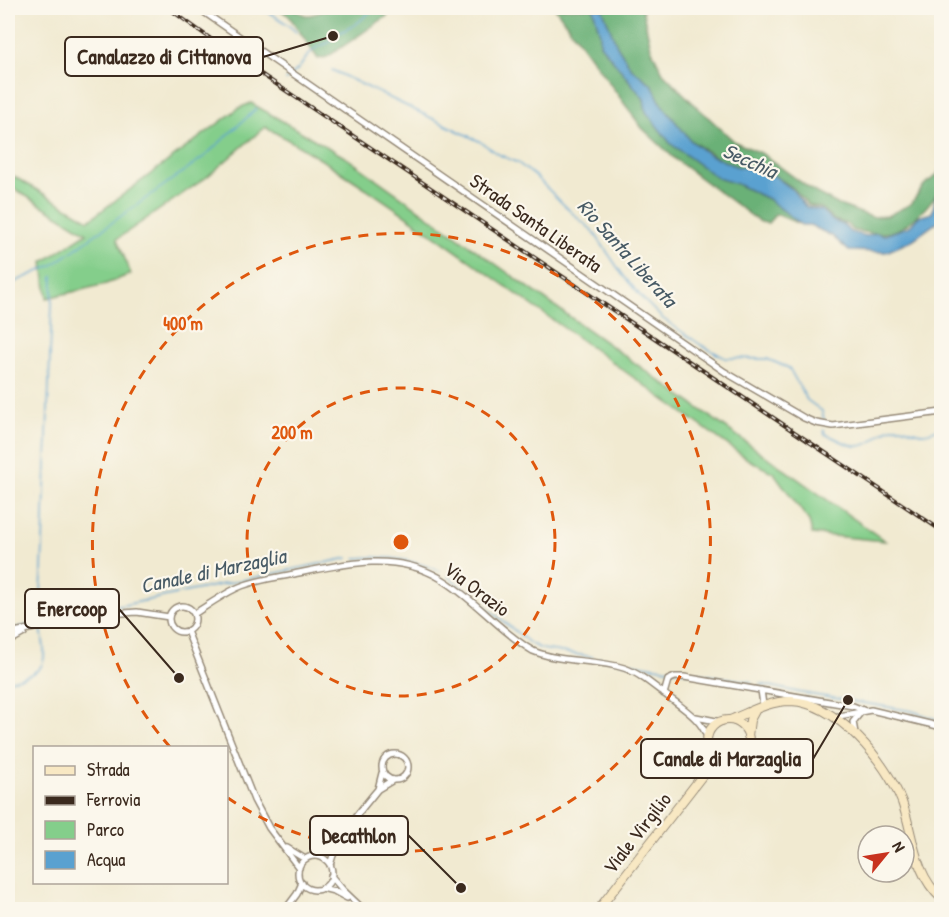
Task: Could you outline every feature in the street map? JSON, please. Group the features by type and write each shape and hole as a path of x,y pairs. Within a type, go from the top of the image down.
{"street":[{"name":"Strada Santa Liberata","path":"198,8 725,372 804,418 833,426 942,412"},
{"name":"Via Orazio","path":"194,614 236,589 270,579 353,562 382,562 412,566 436,576 455,588 533,651 548,656 626,669 637,674 694,716 708,737"},
{"path":"180,607 188,608 194,614 195,622 187,632 180,632 172,628 169,617 173,610 180,607"},
{"path":"8,633 128,612 146,612 169,617"},
{"path":"8,642 33,630"},
{"path":"187,632 247,785 265,821 299,868"},
{"path":"664,694 666,682 675,677 853,706 942,727"},
{"path":"761,690 759,707 750,720 748,746 742,757 736,761 724,762 715,758 709,750 708,737 711,729 725,721 759,707 783,702 802,702 818,707 834,717 875,756 894,786 904,809 921,872 930,887 942,898"},
{"path":"834,717 850,715 863,710"},
{"path":"856,737 854,722 863,710"},
{"name":"Via Orazio","path":"694,716 725,721"},
{"path":"725,721 743,727 748,736"},
{"name":"Viale Virgilio","path":"598,909 702,776 709,750"},
{"path":"354,902 332,876 330,865 335,849 378,789 393,780 402,778 408,771 407,761 403,756 397,753 387,756 382,764 378,789"},
{"name":"Viale Virgilio","path":"702,776 724,762"},
{"path":"382,771 393,780"},
{"path":"311,889 302,883 298,873 299,868 305,859 332,847 342,837"},
{"path":"283,845 305,859"},
{"path":"316,856 324,858 330,865"},
{"path":"322,888 332,876"},
{"path":"285,909 302,883"},
{"path":"292,901 311,889 322,888 334,891 364,909"}],"green space":[{"path":"277,8 291,8 310,15 336,8 392,8 387,16 348,43 327,57 318,59 289,16"},
{"path":"555,8 593,8 600,34 600,44 644,99 646,112 671,144 718,178 737,184 768,199 802,225 776,214 768,223 760,222 676,160 642,128"},
{"path":"602,8 642,8 651,48 663,73 694,104 735,142 761,153 813,191 839,205 872,217 887,216 911,204 924,185 937,175 941,167 941,186 932,201 918,216 902,227 881,233 852,230 847,224 834,220 821,208 808,205 793,188 769,172 735,166 719,159 691,141 662,105 652,85 631,68 617,46"},
{"path":"251,103 348,159 885,541 812,534 809,521 774,473 749,460 389,204 328,164 265,127 207,177 117,239 131,274 106,284 47,298 43,262 87,233 8,185 8,173 89,220 239,108"}],"water":[{"path":"593,8 602,8 617,46 631,68 652,85 662,105 691,141 708,154 735,166 769,172 792,189 806,207 821,210 833,221 844,225 850,232 867,236 876,233 885,235 910,226 918,217 932,213 941,187 940,220 911,241 886,252 849,251 832,236 810,225 802,225 768,199 737,184 718,178 671,144 646,112 644,99 600,44 600,34"}],"waterway":[{"name":"Rio Santa Liberata","path":"262,8 296,32"},
{"path":"286,80 317,47 328,43 333,36 355,25 375,8"},
{"name":"Rio Santa Liberata","path":"332,70 479,141 500,155 518,163 593,231 622,274 662,318 701,345 725,358 767,359 789,368 807,400 822,411 824,420"},
{"path":"8,285 53,265 205,156 256,109"},
{"path":"40,624 53,276"},
{"name":"Rio Santa Liberata","path":"824,430 825,434 854,446 860,446 896,427 923,433 942,428"},
{"name":"Canale di Marzaglia","path":"48,621 348,558"},
{"name":"Canale di Marzaglia","path":"356,558 399,559 440,571"},
{"name":"Canale di Marzaglia","path":"448,576 531,644 542,649 593,657"},
{"name":"Canale di Marzaglia","path":"8,630 29,625"},
{"path":"8,681 37,671 41,666 44,660 41,628"},
{"name":"Canale di Marzaglia","path":"598,658 752,682"},
{"name":"Canale di Marzaglia","path":"761,684 912,711 942,721"}],"railway":[{"path":"168,8 243,62 942,531"}],"place":[{"name":"Canalazzo di Cittanova","path":"333,36"},
{"name":"Enercoop","path":"179,678"},
{"name":"Canale di Marzaglia","path":"848,700"},
{"name":"Decathlon","path":"461,888"}],"water label":[{"name":"Secchia","path":"750,161"}]}
